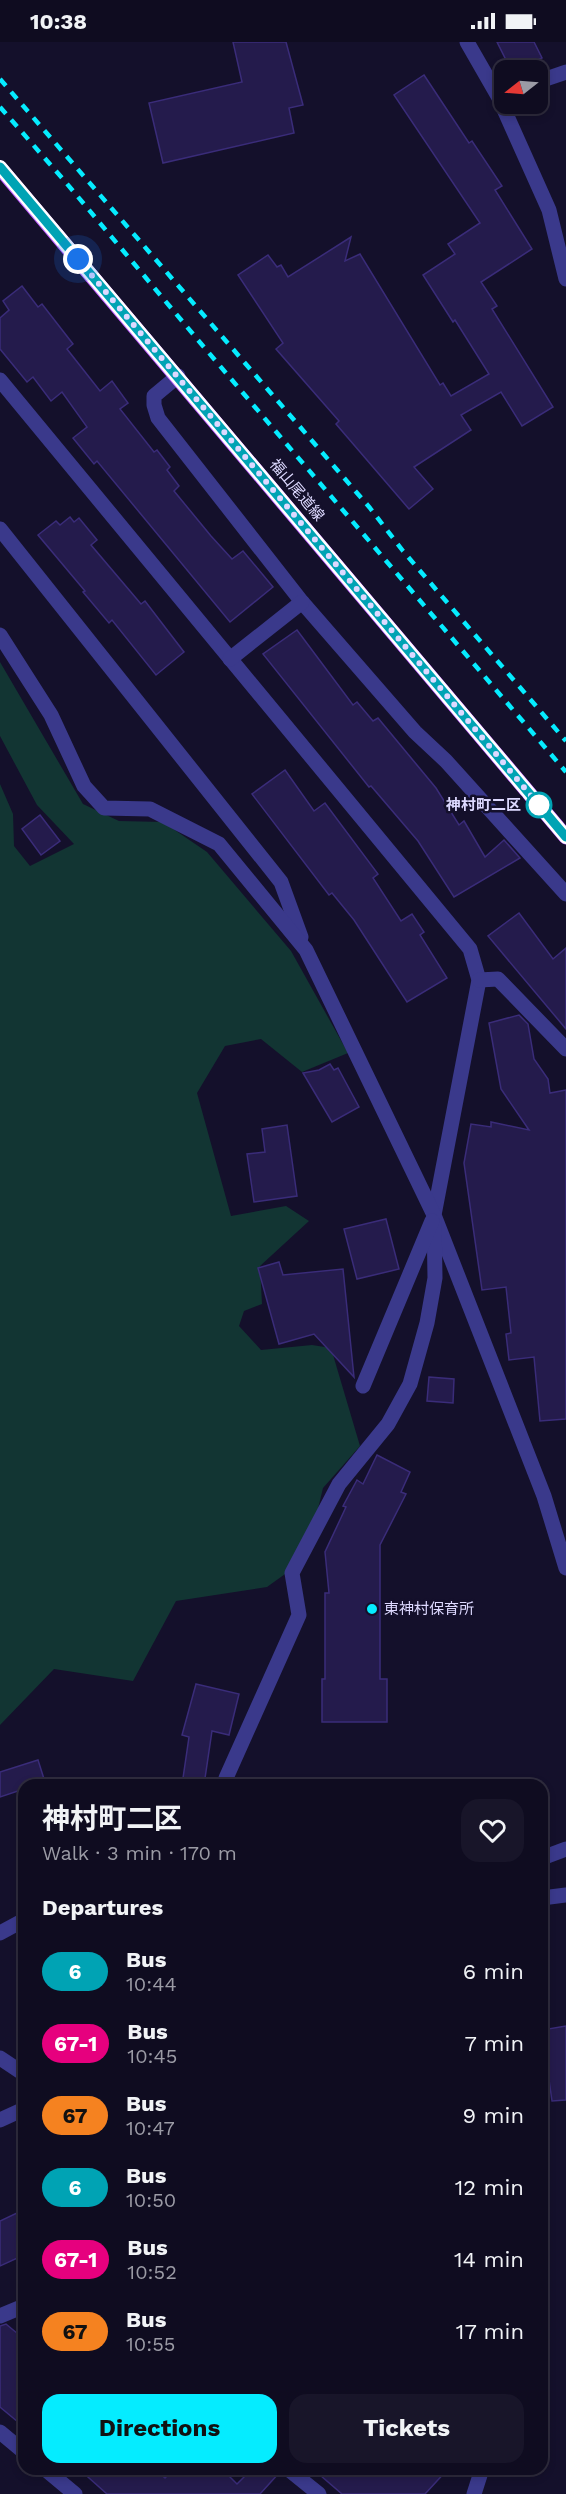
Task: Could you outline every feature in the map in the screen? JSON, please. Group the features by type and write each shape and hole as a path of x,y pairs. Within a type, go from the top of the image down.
{"main road":[{"name":"福山尾道線","path":"0,168 566,837"}],"street":[{"path":"467,42 494,84"},
{"path":"548,78 566,72"},
{"path":"509,114 549,210 566,279"},
{"path":"178,376 154,396 158,418 302,602 415,732 446,760 566,894"},
{"path":"0,380 470,949 479,980 435,1215 435,1278 427,1323 410,1384 388,1424 339,1484 292,1573 299,1615 226,1779"},
{"path":"0,529 281,882 306,950 435,1215 544,1496 566,1568"},
{"path":"230,659 302,602"},
{"path":"0,635 51,715 84,786 104,808 150,809 219,844 306,950"},
{"path":"479,980 498,979 566,1049"},
{"path":"363,1386 435,1215"},
{"path":"548,1856 566,1849"},
{"path":"548,1897 566,1895"},
{"path":"0,1933 18,1923"},
{"path":"0,2058 18,2070"},
{"path":"0,2120 18,2112"},
{"path":"0,2316 18,2308"},
{"path":"0,2432 18,2447"},
{"path":"52,2475 75,2494"},
{"path":"295,2475 319,2494"},
{"path":"474,2494 480,2475"}],"green space":[{"path":"0,662 83,804 119,821 163,822 207,852 291,951 348,1053 302,1072 261,1039 225,1046 197,1093 231,1216 286,1206 309,1221 260,1266 262,1304 244,1311 239,1326 261,1350 312,1345 331,1348 360,1446 323,1488 306,1559 267,1587 176,1601 133,1681 54,1669 0,1725 0,784 13,814 14,846 30,866 74,844 37,805 0,736"}],"building":[{"path":"233,42 286,42 303,105 289,108 294,133 163,163 149,103 242,82"},
{"path":"497,42 534,42 542,58 538,60 506,60"},
{"path":"424,75 469,143 472,141 502,186 495,190 532,249 481,282 497,306 492,309 553,407 522,426 501,392 461,415 471,430 414,467 433,489 409,509 336,424 339,421 276,349 283,343 238,275 268,255 277,267 281,265 288,277 351,237 345,261 360,254 440,385 443,383 451,396 489,374 423,275 455,254 448,244 480,223 394,95"},
{"path":"22,286 38,307 42,304 73,344 67,349 100,391 112,381 128,403 120,409 154,452 157,450 170,467 167,470 179,486 174,491 211,536 232,559 243,551 273,587 230,622 97,461 94,464 73,438 87,427 62,392 51,401 33,377 27,382 0,349 0,318 9,310 3,301"},
{"path":"70,517 74,522 79,518 97,540 91,545 141,604 145,601 184,652 156,675 112,620 109,623 38,535 56,521 60,525"},
{"path":"297,630 353,705 357,702 373,721 378,718 436,788 459,825 464,821 485,857 504,840 520,858 454,897 418,841 371,786 369,787 263,654"},
{"path":"285,770 314,811 325,803 378,874 373,878 401,921 412,914 424,932 420,935 447,978 407,1002 354,920 332,893 329,895 252,794"},
{"path":"40,815 60,841 41,855 22,829"},
{"path":"519,913 553,959 566,948 566,1029 488,936"},
{"path":"519,1015 528,1024 534,1059 548,1079 550,1093 566,1090 566,1419 540,1421 534,1357 509,1360 506,1334 511,1333 506,1287 482,1290 464,1163 471,1124 491,1127 491,1122 529,1130 501,1089 489,1023"},
{"path":"330,1064 334,1070 338,1068 359,1107 332,1122 303,1073 319,1070"},
{"path":"287,1125 297,1196 254,1202 247,1154 265,1152 262,1129"},
{"path":"386,1219 399,1269 357,1279 344,1229"},
{"path":"279,1262 283,1275 343,1269 354,1377 314,1334 279,1344 258,1268"},
{"path":"429,1377 454,1379 453,1403 427,1401"},
{"path":"377,1455 410,1472 401,1492 406,1494 380,1545 380,1679 387,1679 387,1722 322,1722 322,1679 325,1679 325,1593 329,1593 325,1552 346,1507 343,1506 357,1480 363,1484"},
{"path":"196,1684 239,1694 229,1735 212,1731 205,1779 183,1779 189,1737 182,1735"},
{"path":"38,1760 44,1779 18,1779 18,1791 0,1797 0,1772"},
{"path":"566,2026 566,2100 552,2101 548,2073 548,2029"},
{"path":"18,2212 18,2258 0,2266 0,2221"},
{"path":"6,2324 18,2334 18,2422 0,2407 0,2326"},
{"path":"86,2475 162,2475 165,2478 168,2475 228,2475 237,2484 246,2475 277,2475 260,2494 107,2494"},
{"path":"320,2475 442,2475 425,2494 342,2494"}],"railway":[{"path":"0,79 370,508 403,551 566,741"},
{"path":"0,107 566,772"}],"bus line":[{"name":"6","path":"0,167 566,837"}],"place":[{"name":"神村町二区","path":"539,805"},
{"name":"東神村保育所","path":"372,1609"}],"route":[{"path":"78,259 539,805"}]}
